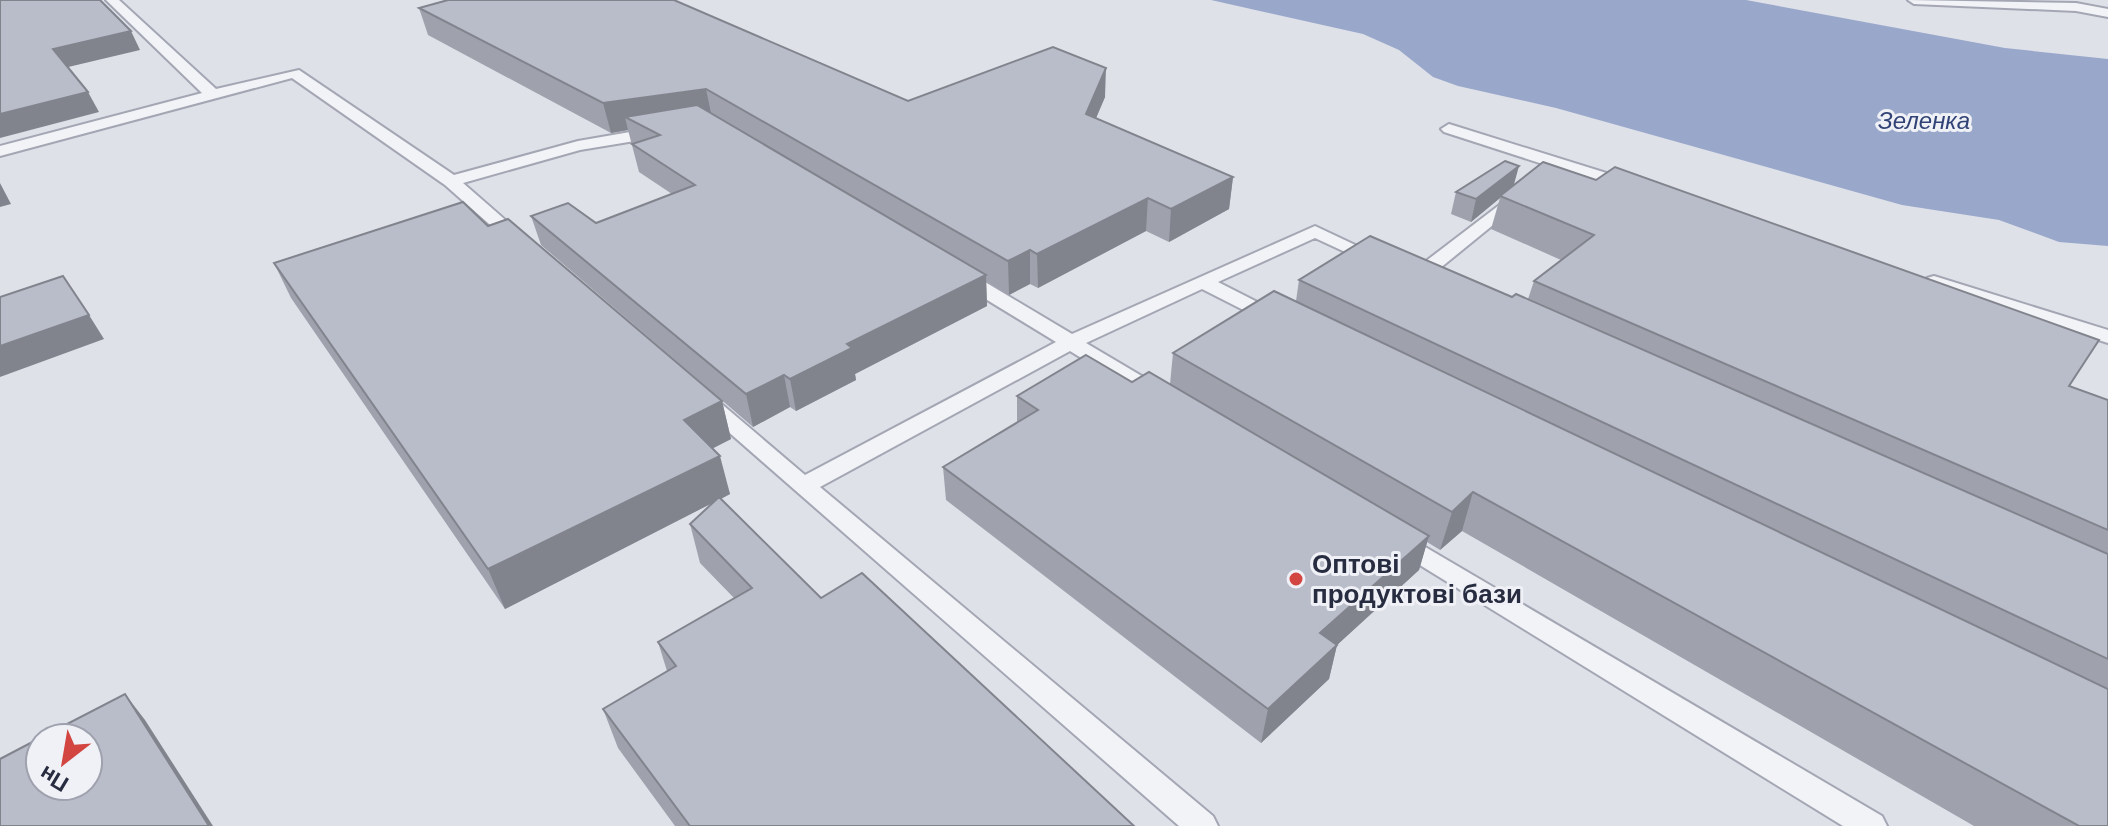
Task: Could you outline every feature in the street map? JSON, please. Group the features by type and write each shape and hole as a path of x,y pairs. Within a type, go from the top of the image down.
{"lane":[{"path":"112,0 212,94"},
{"path":"1914,0 2076,7 2108,13"},
{"path":"0,151 294,73 451,181 533,252"},
{"path":"451,181 578,146 676,129"},
{"path":"1449,129 1546,173 1647,192"},
{"path":"803,486 1071,342 1315,231 1424,281 1546,173"},
{"path":"949,269 1179,407"},
{"path":"1915,276 2108,337"},
{"path":"1202,282 1301,331"},
{"path":"685,385 1202,826"},
{"path":"1383,531 1871,826"}],"water":[{"name":"Зеленка","path":"1211,0 1746,0 2005,48 2108,59 2108,246 2059,242 1999,220 1902,205 1556,108 1458,86 1433,77 1399,50 1363,34"}],"building":[{"path":"0,0 100,0 131,31 53,49 88,92 0,114"},
{"path":"448,0 674,0 908,101 1053,47 1106,68 1086,114 1233,177 1171,209 1148,198 1037,254 1030,250 1008,261 706,89 603,103 419,8"},
{"path":"697,105 986,275 847,344 852,348 790,379 784,375 746,394 531,216 568,203 596,223 695,185 632,144 660,135 625,117"},
{"path":"1505,161 1519,166 1476,199 1456,192"},
{"path":"1543,162 1596,180 1615,167 2099,340 2069,386 2108,400 2108,530 1534,281 1594,235 1500,196"},
{"path":"463,202 488,226 508,219 722,401 684,420 720,456 488,569 274,263"},
{"path":"1370,236 1512,297 1516,294 2108,554 2108,659 1299,280"},
{"path":"63,276 89,315 0,346 0,297"},
{"path":"1274,291 2108,689 2108,826 2079,826 1473,492 1452,512 1173,353"},
{"path":"1086,355 1132,382 1149,372 1429,536 1320,633 1337,645 1268,709 943,467 1038,410 1017,396"},
{"path":"719,497 821,598 862,573 1134,826 690,826 603,709 676,666 658,642 752,588 690,524"},
{"path":"125,694 209,826 0,826 0,759 24,746 24,802 104,802 104,722 71,722"}],"place":[{"name":"Оптові продуктові бази","path":"1296,579"}]}
